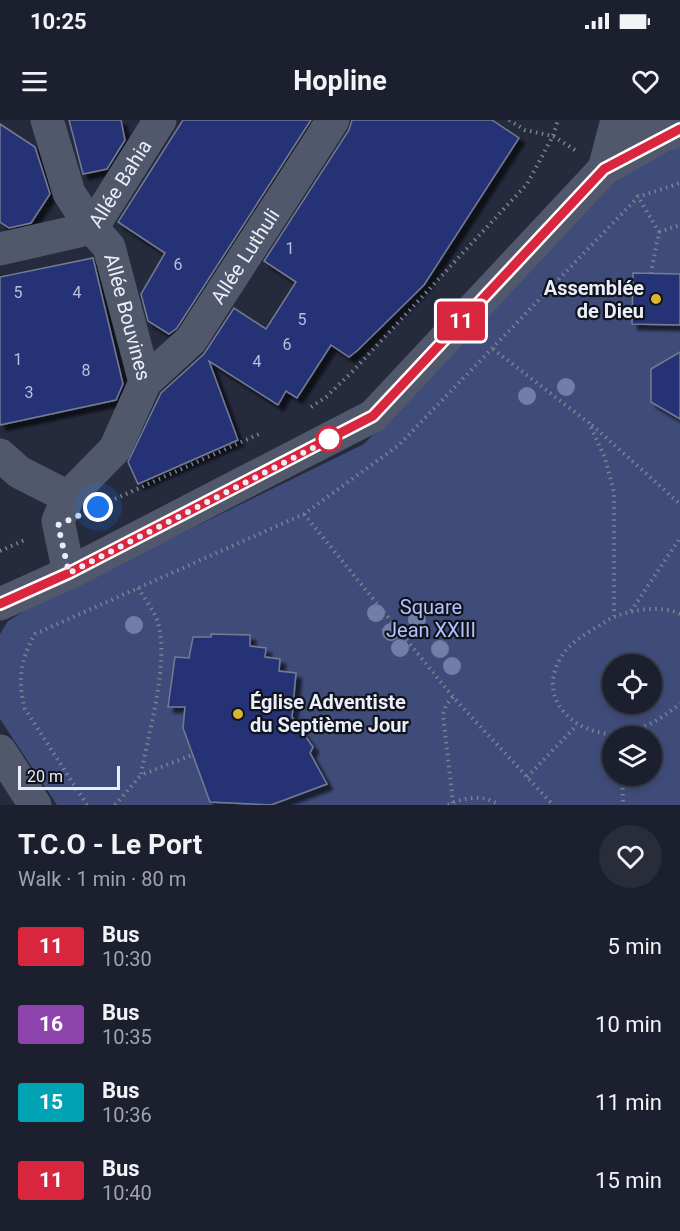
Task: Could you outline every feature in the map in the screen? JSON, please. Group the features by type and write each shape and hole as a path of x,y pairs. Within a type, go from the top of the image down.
{"street":[{"name":"Allée Bouvines","path":"47,120 69,193 92,228 109,247 145,382 115,449 63,511"},
{"name":"Allée Bahia","path":"0,249 92,228 160,120"},
{"name":"Allée Luthuli","path":"145,382 191,340 333,120"},
{"path":"604,169 617,120"},
{"path":"632,120 649,134 672,132"},
{"path":"0,604 69,573 373,416 604,169 672,132"},
{"path":"0,455 63,511 69,573"},
{"path":"0,751 35,805"}],"path":[{"path":"308,409 326,397 353,371 527,183 553,136 558,120"},
{"path":"638,196 659,232 651,273"},
{"path":"659,232 680,225"},
{"path":"493,349 589,423 680,504"},
{"path":"589,423 605,458 614,492 614,616"},
{"path":"110,501 267,430"},
{"path":"0,551 63,511"},
{"path":"304,514 453,698 553,805"},
{"path":"631,612 680,538"},
{"path":"138,588 157,619 162,640 162,661 141,775"},
{"path":"602,731 577,725 555,701 554,672 560,658 571,645 614,616 654,610 680,614"},
{"path":"453,698 446,705 443,714 451,804 473,798 490,799 499,805"},
{"path":"641,726 671,713 680,703"},
{"path":"527,777 577,725"},
{"path":"115,805 141,775 192,755"},
{"path":"622,786 623,805"}],"green space":[{"name":"Square Jean XXIII","path":"680,144 680,805 57,805 0,719 0,634 8,621 29,608 364,444 610,185 647,154"}],"building":[{"path":"69,120 121,120 125,140 107,169 83,174"},
{"path":"183,120 311,120 177,328 169,334 148,321 141,294 165,253 118,222"},
{"path":"352,120 492,120 519,138 424,285 358,350 349,357 331,345 297,398 286,391 278,405 209,361 238,440 138,484 128,462 161,393 204,354 234,308 266,329 296,282 264,261 349,130"},
{"path":"0,124 35,147 50,194 31,223 9,228 0,222"},
{"path":"93,258 123,384 116,400 0,425 0,277"},
{"name":"Assemblée de Dieu","path":"633,273 680,274 680,325 632,324"},
{"name":"Assemblée de Dieu","path":"680,352 680,419 651,402 651,369"},
{"name":"Église Adventiste du Septième Jour","path":"211,634 250,635 250,646 266,648 265,657 280,659 279,671 296,673 292,717 313,747 310,753 327,784 271,805 210,802 183,728 185,707 168,707 175,657 189,658 193,637 211,637"}],"bus line":[{"name":"11","path":"0,604 69,573 373,416 604,169 646,148 664,135 680,129"}],"place":[{"name":"Assemblée de Dieu","path":"656,299"},
{"name":"Église Adventiste du Septième Jour","path":"238,714"}],"route":[{"path":"98,507 58,525 69,573 338,435 329,439"}]}
